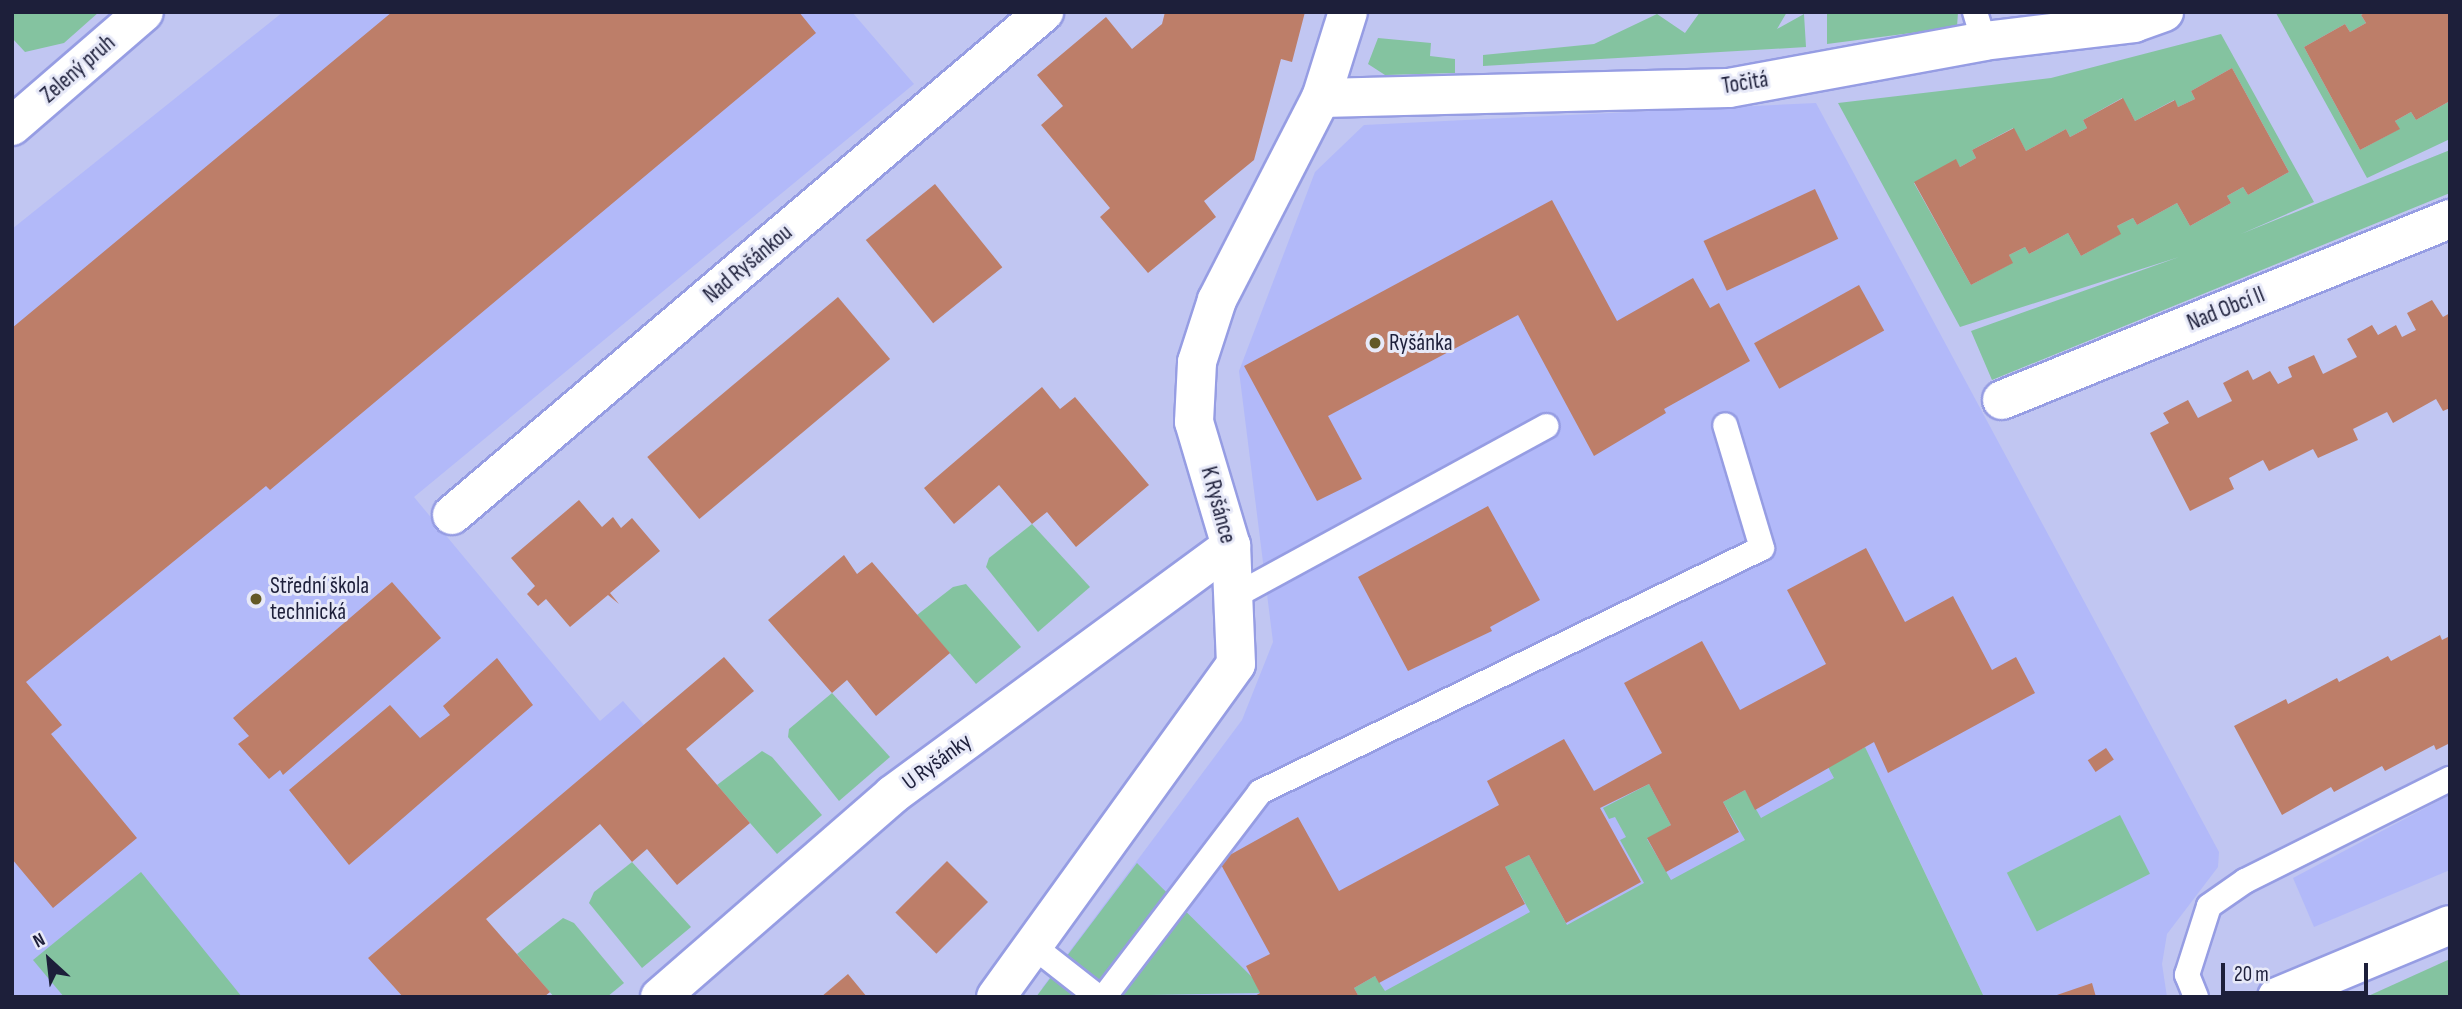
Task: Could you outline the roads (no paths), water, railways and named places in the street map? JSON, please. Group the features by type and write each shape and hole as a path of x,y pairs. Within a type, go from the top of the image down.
{"street":[{"name":"Zelený pruh","path":"12,126 144,12"},
{"name":"Nad Ryšánkou","path":"452,515 1044,12"},
{"name":"K Ryšánce","path":"996,997 1236,664 1231,546 1194,422 1197,362 1217,300 1321,98 1348,12"},
{"name":"Točitá","path":"1321,98 1729,88 1979,27 2142,16"},
{"name":"Nad Obcí II","path":"2003,400 2450,219"},
{"name":"U Ryšánky","path":"660,997 891,795 1231,546"},
{"path":"2277,997 2450,925"}],"lane":[{"path":"1104,997 1261,792 1762,548 1726,425"},
{"path":"1233,597 1546,426"},
{"path":"2196,997 2188,975 2209,906 2245,881 2450,779"},
{"path":"1033,946 1098,997"}],"place":[{"name":"Ryšánka","path":"1375,343"},
{"name":"Střední škola technická","path":"256,599"}]}
